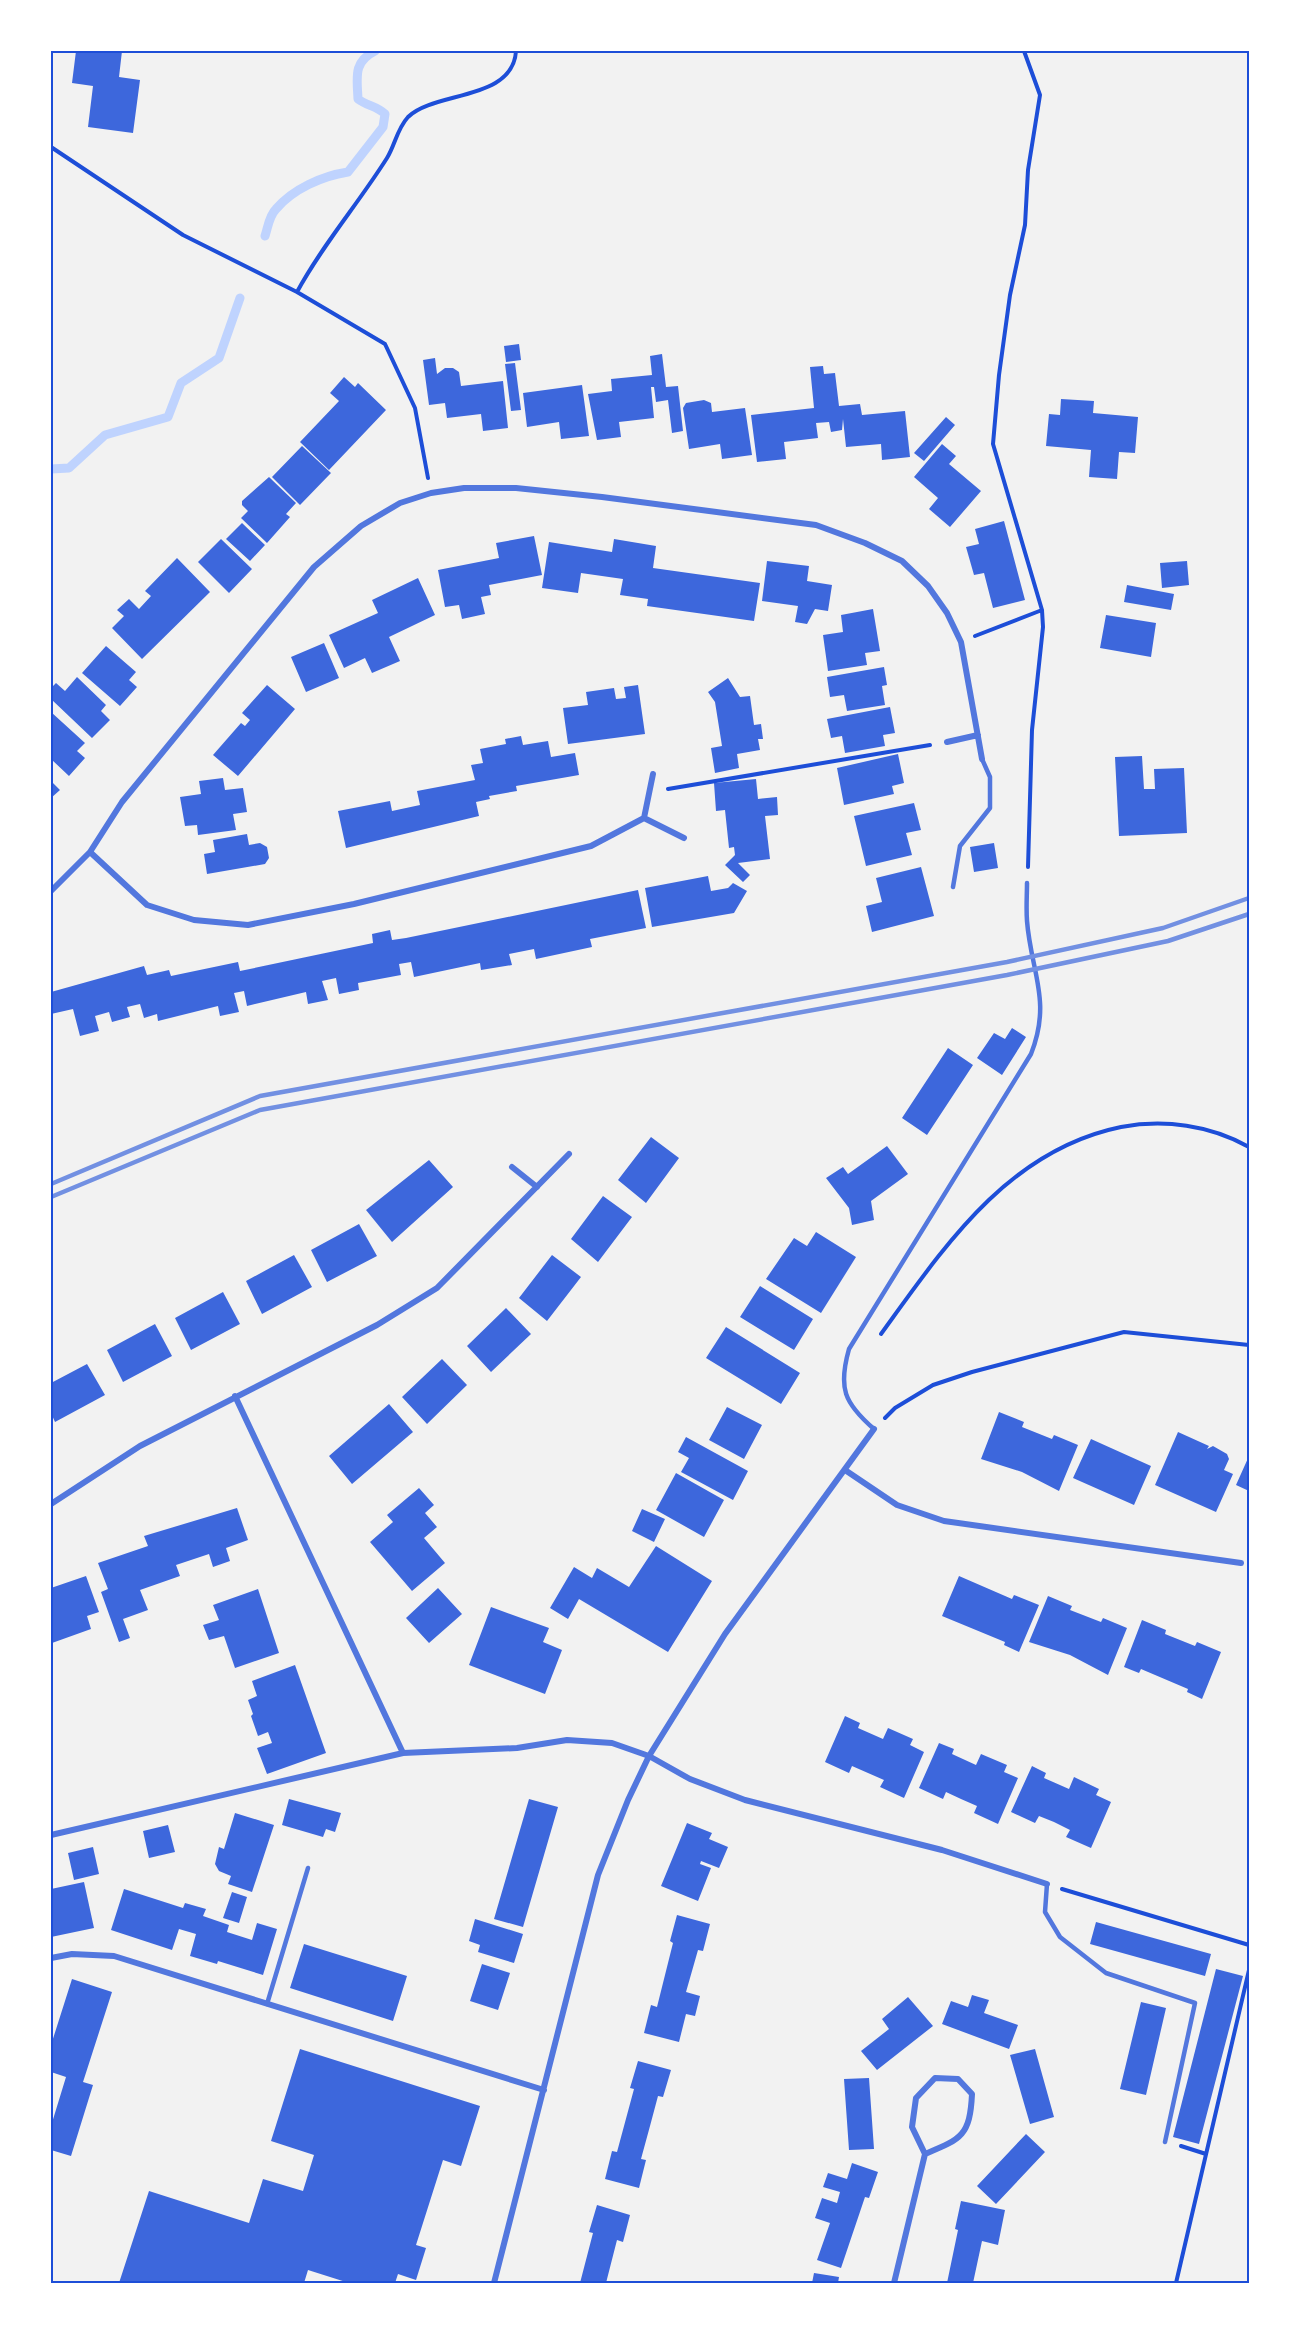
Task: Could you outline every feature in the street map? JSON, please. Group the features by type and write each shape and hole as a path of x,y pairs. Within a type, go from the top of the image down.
{"street":[{"path":"51,891 90,852 122,802 314,567 361,526 400,503 431,493 464,488 516,488 816,525 865,543 902,561 928,586 948,613 961,642 982,759"},
{"path":"947,742 978,735"},
{"path":"90,852 147,905 194,920 248,926 354,904 591,846 644,818 653,774"},
{"path":"644,818 684,838"},
{"path":"51,1503 140,1446 377,1325 436,1288 569,1154"},
{"path":"512,1167 537,1187"},
{"path":"235,1396 403,1753"},
{"path":"494,2283 598,1875 649,1756 724,1634 874,1429"},
{"path":"845,1470 897,1505 944,1521 1241,1563"},
{"path":"51,1834 403,1753 517,1748 567,1740 612,1743 649,1756 690,1779 745,1800 942,1850 1047,1884"},
{"path":"51,1958 72,1954 114,1956 544,2090"},
{"path":"894,2283 925,2154 912,2127 916,2098 934,2078 958,2079 972,2094 971,2119 956,2141 925,2154"}],"lane":[{"path":"953,887 960,846 990,807 990,777 982,759"},
{"path":"874,1429 856,1413 845,1397 843,1370 849,1349 1031,1054 1040,1032 1040,991 1027,921 1027,883"},
{"path":"267,2004 308,1868"},
{"path":"1047,1884 1045,1912 1060,1937 1106,1973 1195,2003 1165,2142"}],"path":[{"path":"297,292 314,261 388,156 409,116 432,105 477,92 501,79 515,60 516,51"},
{"path":"1024,51 1040,95 1028,170 1025,225 1010,295 1000,363 993,444 1041,610 1042,627 1032,730 1027,883"},
{"path":"51,147 183,235 297,292 385,344 416,408 431,493"},
{"path":"961,642 1041,610"},
{"path":"650,792 947,742"},
{"path":"876,1341 922,1277 975,1212 1016,1174 1048,1153 1099,1131 1146,1122 1194,1126 1233,1138 1249,1147"},
{"path":"874,1429 895,1408 933,1385 972,1372 1124,1332 1249,1345"},
{"path":"1047,1884 1249,1945"},
{"path":"1176,2283 1249,1970"},
{"path":"1165,2142 1206,2154"}],"building":[{"path":"76,51 122,51 119,77 140,80 133,133 88,127 93,86 72,83"},
{"path":"519,344 521,360 506,362 504,346"},
{"path":"662,354 666,387 678,386 683,431 672,433 668,400 656,402 654,387 651,387 654,418 619,422 621,437 597,440 588,394 612,391 611,379 652,375 650,356"},
{"path":"435,358 437,374 445,368 453,368 459,372 461,386 503,381 508,428 483,431 481,414 447,418 445,403 429,405 423,360"},
{"path":"515,363 521,410 511,411 505,364"},
{"path":"823,366 824,374 835,373 839,406 860,404 862,415 905,411 910,457 882,460 881,444 846,447 843,419 842,430 831,432 829,422 816,423 818,438 784,442 786,459 757,462 751,415 814,408 810,367"},
{"path":"344,377 355,387 358,383 386,410 329,470 300,442 339,401 330,393"},
{"path":"582,385 589,436 561,439 559,422 527,427 523,393"},
{"path":"1061,399 1094,401 1093,413 1138,417 1135,453 1119,452 1117,479 1089,477 1091,450 1046,446 1049,414 1060,415"},
{"path":"704,400 711,403 712,412 745,408 752,455 722,459 720,444 689,449 683,408 686,403"},
{"path":"946,417 955,425 924,461 914,453"},
{"path":"942,444 956,456 949,464 981,491 950,527 929,509 938,498 914,477"},
{"path":"302,446 331,473 300,505 272,477"},
{"path":"269,477 296,503 286,514 290,517 267,543 241,518 248,511 242,505 242,501"},
{"path":"1004,521 1025,600 993,608 984,573 974,575 966,547 979,544 975,529"},
{"path":"242,523 265,545 250,561 226,539"},
{"path":"534,536 542,575 489,585 491,595 481,597 485,614 462,619 459,605 445,607 438,570 499,558 496,543"},
{"path":"221,539 252,569 229,593 198,562"},
{"path":"614,539 656,546 653,568 760,583 754,621 647,606 648,599 620,595 623,579 581,573 578,593 542,588 549,542 612,552"},
{"path":"177,558 210,592 142,659 112,628 124,616 117,610 129,599 139,609 151,596 145,591"},
{"path":"767,561 809,566 807,581 832,585 828,611 815,609 807,624 795,622 798,606 762,601"},
{"path":"1187,561 1189,585 1162,588 1160,563"},
{"path":"418,578 435,615 389,637 400,661 372,673 365,658 344,668 329,635 378,613 372,600"},
{"path":"1127,585 1174,594 1171,610 1124,602"},
{"path":"873,609 880,651 865,653 867,665 828,671 823,635 843,632 841,615"},
{"path":"1106,615 1156,623 1151,657 1100,648"},
{"path":"324,643 339,678 306,692 291,657"},
{"path":"106,646 136,672 129,680 137,687 120,706 82,673"},
{"path":"884,667 887,685 882,686 885,705 847,711 844,695 830,697 827,677"},
{"path":"77,677 106,705 101,711 110,720 92,738 51,699 51,688 56,683 65,691"},
{"path":"728,678 740,697 750,696 754,725 761,724 763,739 758,739 760,750 737,754 739,768 715,773 711,748 722,746 715,702 708,692"},
{"path":"267,685 295,709 238,776 213,755 241,723 245,726 250,720 242,713"},
{"path":"638,685 645,734 568,744 563,708 588,705 586,692 614,688 616,699 626,698 624,687"},
{"path":"890,707 895,733 883,735 885,746 845,753 842,736 831,738 827,719"},
{"path":"51,712 85,743 77,751 85,758 69,776 51,759"},
{"path":"521,736 523,745 548,741 551,757 575,753 579,775 516,786 517,791 489,796 490,799 476,802 479,816 346,848 338,811 390,801 392,811 420,805 417,791 475,780 471,765 483,763 480,749 506,744 505,739"},
{"path":"898,754 904,783 892,786 894,794 844,805 837,768"},
{"path":"1142,756 1144,789 1155,789 1154,769 1184,768 1187,833 1119,836 1115,757"},
{"path":"223,778 225,790 243,788 247,812 233,814 236,830 198,835 197,825 185,826 180,797 201,794 199,781"},
{"path":"756,779 758,799 777,797 778,815 765,816 770,859 738,863 750,875 743,882 725,865 735,855 734,847 729,848 725,810 716,811 714,783"},
{"path":"51,781 60,790 51,798"},
{"path":"914,803 921,830 906,833 912,855 866,866 854,816"},
{"path":"247,834 249,845 260,843 267,847 269,858 265,864 207,874 204,854 215,852 213,840"},
{"path":"994,843 998,868 974,872 970,847"},
{"path":"921,867 934,916 872,932 866,906 882,902 876,878"},
{"path":"708,876 711,891 728,888 733,883 747,891 734,913 652,927 645,888"},
{"path":"638,890 646,928 590,939 592,947 536,959 534,949 509,954 512,965 481,970 480,963 414,977 411,962 399,964 401,975 358,983 359,990 339,994 336,978 322,981 328,1000 308,1004 306,992 247,1006 244,991 234,993 239,1012 220,1016 218,1006 158,1021 157,1014 144,1018 140,1004 127,1007 130,1017 112,1022 109,1012 95,1016 99,1031 80,1036 73,1009 51,1014 51,992 144,966 147,975 169,970 171,976 238,962 240,971 373,943 372,934 390,930 392,940 406,938"},
{"path":"1012,1028 1026,1037 1002,1075 977,1058 994,1033 1005,1039"},
{"path":"948,1048 973,1065 927,1135 902,1118"},
{"path":"651,1137 679,1158 646,1203 618,1180"},
{"path":"887,1146 908,1174 871,1201 874,1220 852,1225 849,1208 826,1178 843,1167 848,1174"},
{"path":"429,1160 453,1187 392,1242 366,1210"},
{"path":"603,1196 632,1217 598,1262 571,1239"},
{"path":"359,1224 377,1256 327,1282 311,1250"},
{"path":"816,1232 856,1257 821,1313 766,1279 794,1238 807,1246"},
{"path":"294,1255 312,1287 262,1314 246,1281"},
{"path":"552,1255 581,1277 547,1321 519,1298"},
{"path":"760,1286 813,1319 794,1350 740,1317"},
{"path":"223,1292 240,1324 191,1350 175,1318"},
{"path":"506,1308 531,1334 491,1372 467,1346"},
{"path":"155,1324 172,1356 123,1382 107,1350"},
{"path":"726,1327 800,1373 781,1404 706,1358"},
{"path":"442,1359 467,1385 427,1424 402,1397"},
{"path":"87,1364 105,1395 55,1422 51,1413 51,1383"},
{"path":"389,1404 413,1432 352,1484 329,1456"},
{"path":"727,1407 762,1425 744,1459 709,1440"},
{"path":"999,1412 1024,1422 1022,1427 1052,1439 1054,1435 1078,1445 1059,1491 1022,1472 981,1459"},
{"path":"1178,1432 1209,1446 1207,1449 1213,1446 1227,1454 1229,1459 1224,1470 1233,1474 1216,1512 1155,1485"},
{"path":"686,1437 748,1471 733,1500 681,1472 689,1458 678,1452"},
{"path":"1091,1439 1151,1466 1134,1505 1073,1478"},
{"path":"1249,1456 1249,1491 1236,1485"},
{"path":"676,1473 724,1500 704,1537 656,1510"},
{"path":"419,1488 434,1505 425,1513 437,1527 424,1538 445,1563 412,1591 370,1542 393,1522 387,1515"},
{"path":"237,1508 248,1540 226,1548 230,1561 213,1567 209,1554 176,1565 180,1576 140,1590 148,1610 123,1619 130,1638 119,1642 101,1592 108,1589 98,1563 148,1546 144,1536"},
{"path":"642,1509 665,1519 654,1542 632,1531"},
{"path":"656,1546 712,1581 668,1652 579,1599 568,1619 550,1608 574,1567 592,1578 597,1568 629,1587"},
{"path":"86,1576 99,1612 87,1616 91,1629 52,1643 51,1588"},
{"path":"959,1576 1012,1599 1014,1595 1039,1605 1019,1652 1004,1645 1005,1642 942,1616"},
{"path":"438,1588 462,1614 429,1643 406,1618"},
{"path":"258,1589 279,1653 235,1668 224,1636 209,1640 203,1625 219,1620 213,1605"},
{"path":"1048,1596 1072,1606 1070,1610 1101,1622 1103,1618 1127,1628 1108,1675 1070,1655 1029,1642"},
{"path":"491,1607 549,1628 543,1642 562,1650 545,1694 469,1665"},
{"path":"1142,1620 1166,1630 1165,1634 1195,1646 1197,1642 1221,1652 1202,1699 1187,1692 1188,1689 1141,1669 1139,1673 1124,1667"},
{"path":"295,1665 326,1753 267,1774 257,1748 272,1743 268,1732 258,1736 251,1716 253,1714 248,1700 257,1696 252,1681"},
{"path":"845,1716 860,1723 858,1728 883,1739 888,1728 913,1739 910,1745 924,1752 904,1798 880,1787 884,1780 852,1766 849,1773 825,1762"},
{"path":"939,1743 954,1749 952,1754 976,1765 981,1754 1007,1765 1004,1772 1018,1778 998,1824 974,1813 977,1806 946,1792 943,1799 919,1788"},
{"path":"1032,1766 1046,1773 1044,1778 1069,1789 1074,1777 1099,1789 1096,1795 1111,1802 1091,1848 1066,1837 1070,1830 1054,1822 1039,1816 1035,1823 1011,1812"},
{"path":"289,1799 341,1813 335,1832 326,1829 323,1837 282,1825"},
{"path":"529,1799 558,1807 523,1927 494,1919"},
{"path":"235,1813 274,1825 252,1892 228,1884 231,1876 219,1871 215,1864 219,1847 224,1849"},
{"path":"687,1823 712,1833 709,1839 728,1847 719,1868 701,1861 700,1864 711,1868 698,1901 661,1886"},
{"path":"168,1825 175,1852 149,1858 143,1831"},
{"path":"93,1847 99,1874 74,1880 68,1853"},
{"path":"84,1882 94,1928 51,1937 51,1889"},
{"path":"124,1889 183,1908 185,1903 206,1909 203,1916 229,1925 227,1932 252,1940 257,1923 277,1929 263,1975 218,1961 217,1964 190,1956 196,1934 179,1929 172,1950 111,1930"},
{"path":"232,1892 247,1897 239,1923 223,1918"},
{"path":"677,1915 710,1924 703,1951 698,1950 686,1992 700,1996 695,2016 686,2014 679,2042 644,2033 651,2005 657,2007 673,1943 670,1941"},
{"path":"475,1919 523,1934 514,1963 478,1952 480,1945 469,1941"},
{"path":"1096,1922 1211,1954 1205,1976 1090,1944"},
{"path":"304,1944 407,1976 393,2021 290,1988"},
{"path":"482,1964 510,1973 498,2010 470,2001"},
{"path":"1216,1969 1243,1976 1199,2144 1173,2137"},
{"path":"72,1979 112,1992 83,2082 93,2085 71,2156 51,2150 51,2126 66,2077 51,2072 51,2045"},
{"path":"972,1995 989,2000 984,2013 1018,2025 1009,2049 942,2024 951,2001 968,2007"},
{"path":"908,1997 933,2026 877,2070 861,2051 889,2029 882,2019"},
{"path":"1141,2002 1166,2008 1146,2095 1120,2089"},
{"path":"300,2049 480,2106 461,2166 443,2160 416,2245 426,2248 416,2280 398,2274 395,2283 349,2283 308,2270 304,2283 119,2283 149,2191 249,2223 263,2179 303,2191 314,2155 271,2141"},
{"path":"1035,2049 1054,2117 1030,2124 1010,2055"},
{"path":"638,2061 671,2070 663,2097 658,2096 641,2159 646,2160 639,2188 605,2179 612,2151 617,2152 634,2089 630,2088"},
{"path":"869,2078 874,2149 849,2150 844,2079"},
{"path":"1026,2134 1045,2152 996,2204 977,2186"},
{"path":"852,2163 878,2172 869,2198 865,2197 841,2268 817,2260 830,2223 815,2218 822,2198 837,2203 840,2192 823,2187 828,2173 847,2179"},
{"path":"961,2201 1005,2210 998,2245 982,2241 973,2283 947,2283 958,2230 955,2229"},
{"path":"597,2205 630,2215 623,2242 617,2240 606,2283 580,2283 593,2233 589,2232"},
{"path":"814,2273 839,2277 838,2283 812,2283"}],"waterway":[{"path":"265,236 272,215 283,202 309,184 348,172 383,127 385,114 358,99 357,77 360,65 368,55 375,51"},
{"path":"51,469 69,468 105,435 168,417 181,383 219,358 240,298"}],"railway":[{"path":"51,1184 260,1096 1007,962 1163,928 1249,898"},
{"path":"51,1197 260,1110 1007,975 1168,941 1249,914"}]}
